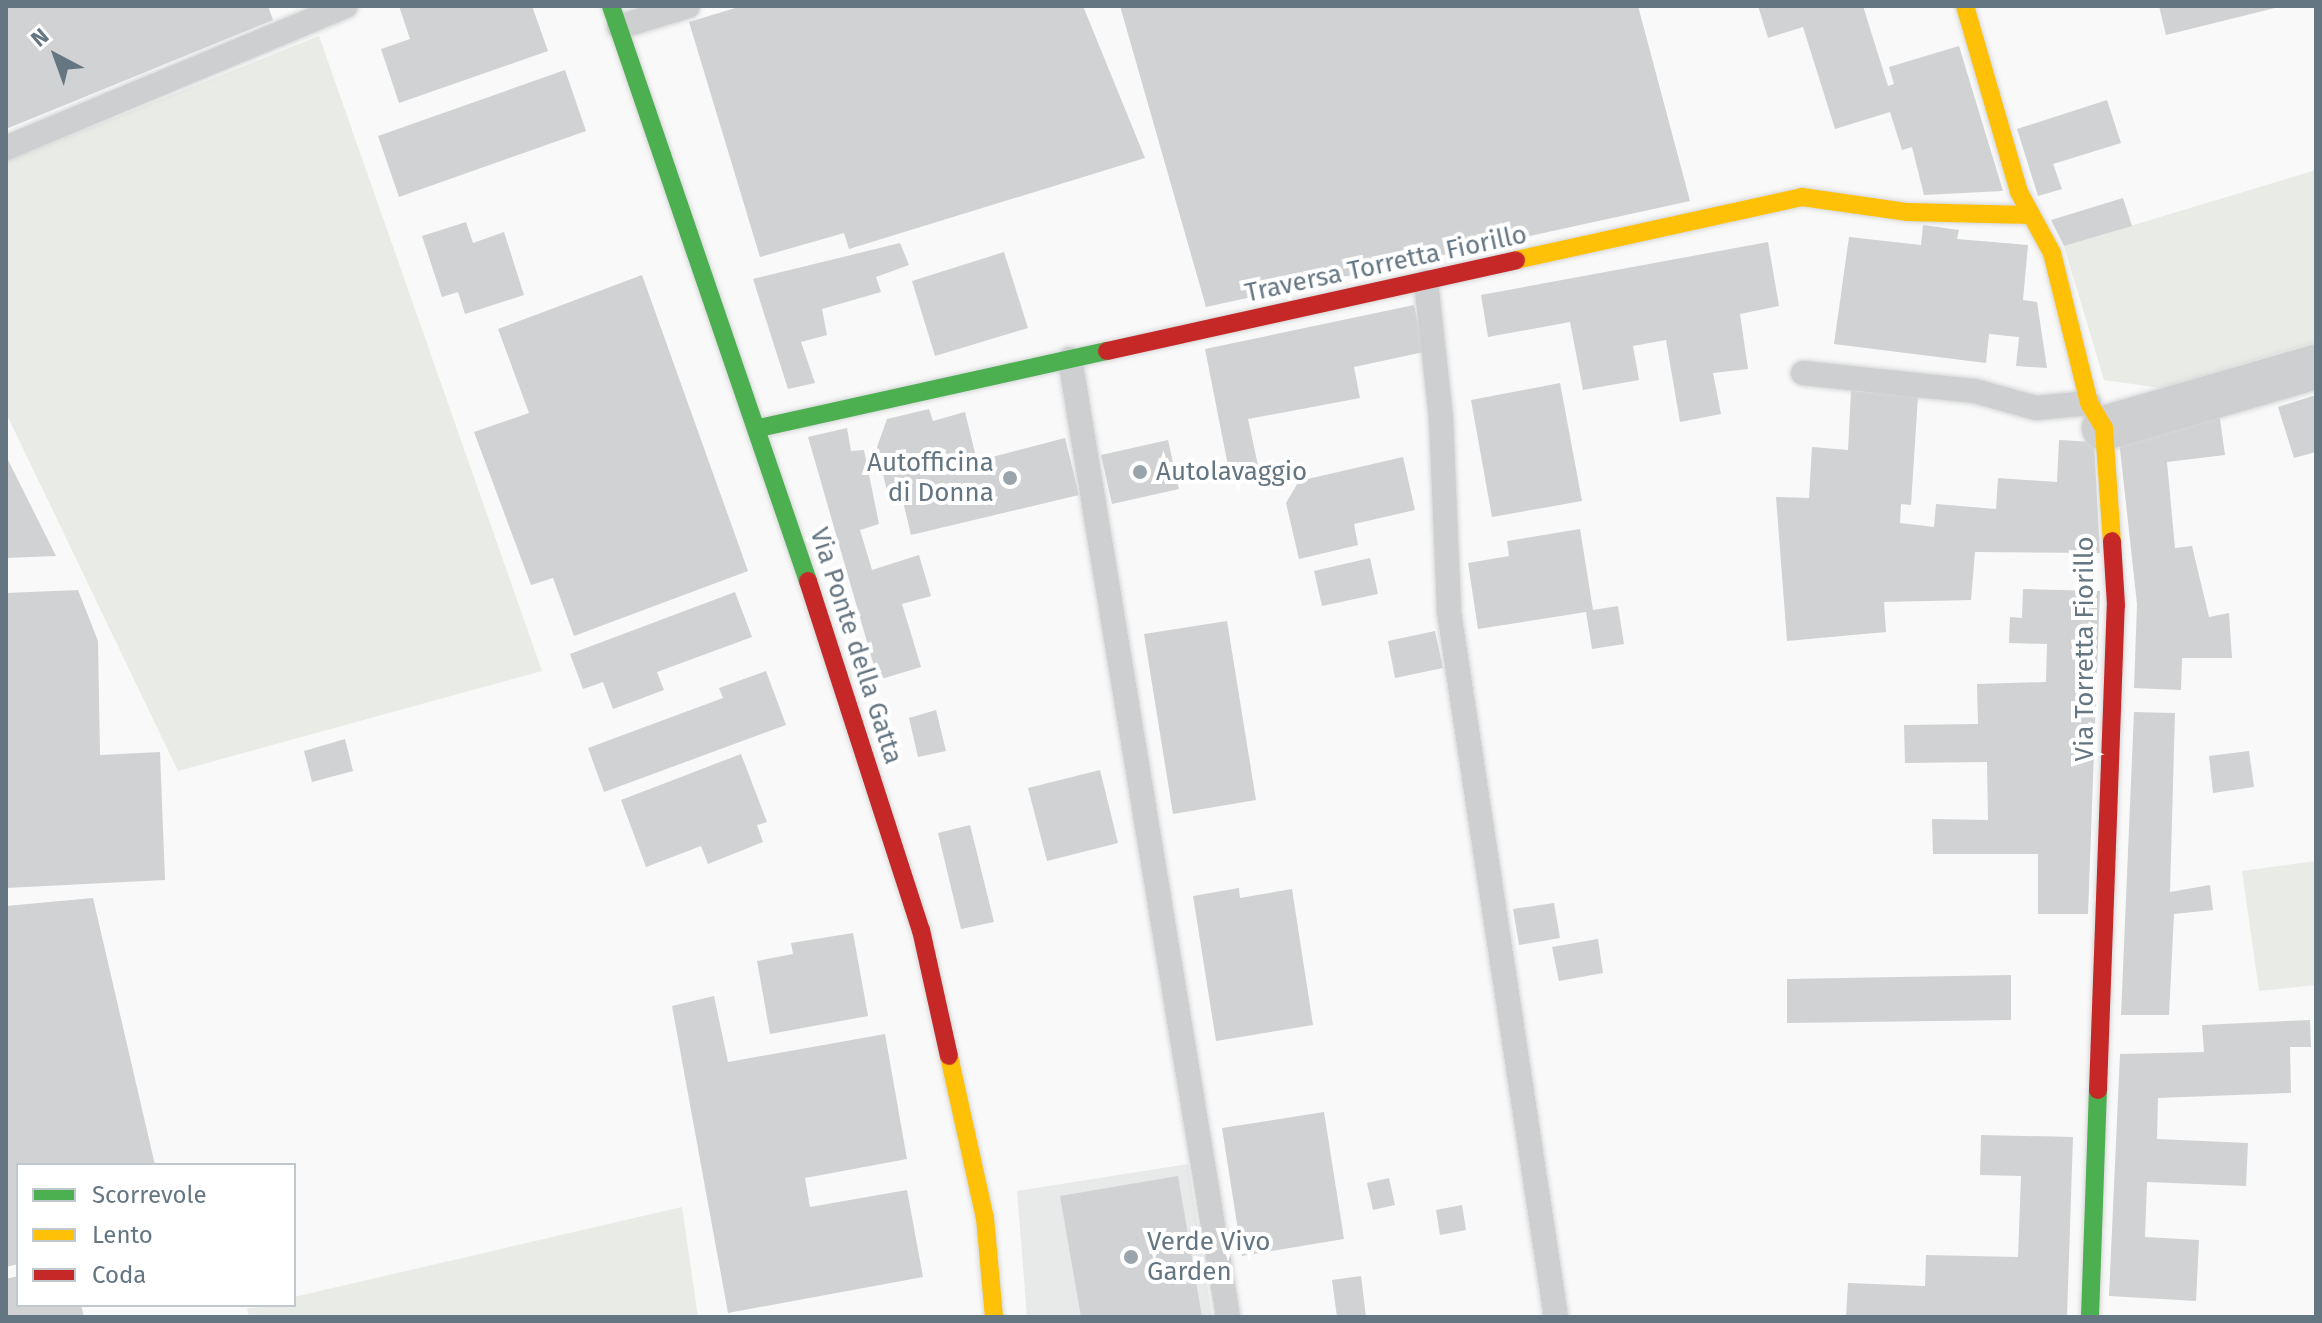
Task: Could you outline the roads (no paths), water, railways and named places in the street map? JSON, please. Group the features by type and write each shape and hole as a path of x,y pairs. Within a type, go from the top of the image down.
{"street":[{"name":"Via Torretta Fiorillo","path":"1965,6 2028,215 2052,253 2097,415 2116,605 2090,1317"},
{"name":"Via Ponte della Gatta","path":"615,17 759,428 921,930 985,1218 994,1317"},
{"name":"Traversa Torretta Fiorillo","path":"759,428 1802,197 1908,212 2028,215"},
{"path":"2097,415 2316,367"}],"lane":[{"path":"6,148 346,6"},
{"path":"615,17 688,6"},
{"path":"1426,282 1441,418 1449,612 1556,1317"},
{"path":"1070,359 1228,1317"},
{"path":"1803,373 1975,391 2036,408 2097,415"}],"place":[{"name":"Autolavaggio","path":"1140,472"},
{"name":"Autofficina di Donna","path":"1010,478"},
{"name":"Verde Vivo Garden","path":"1131,1257"}]}
